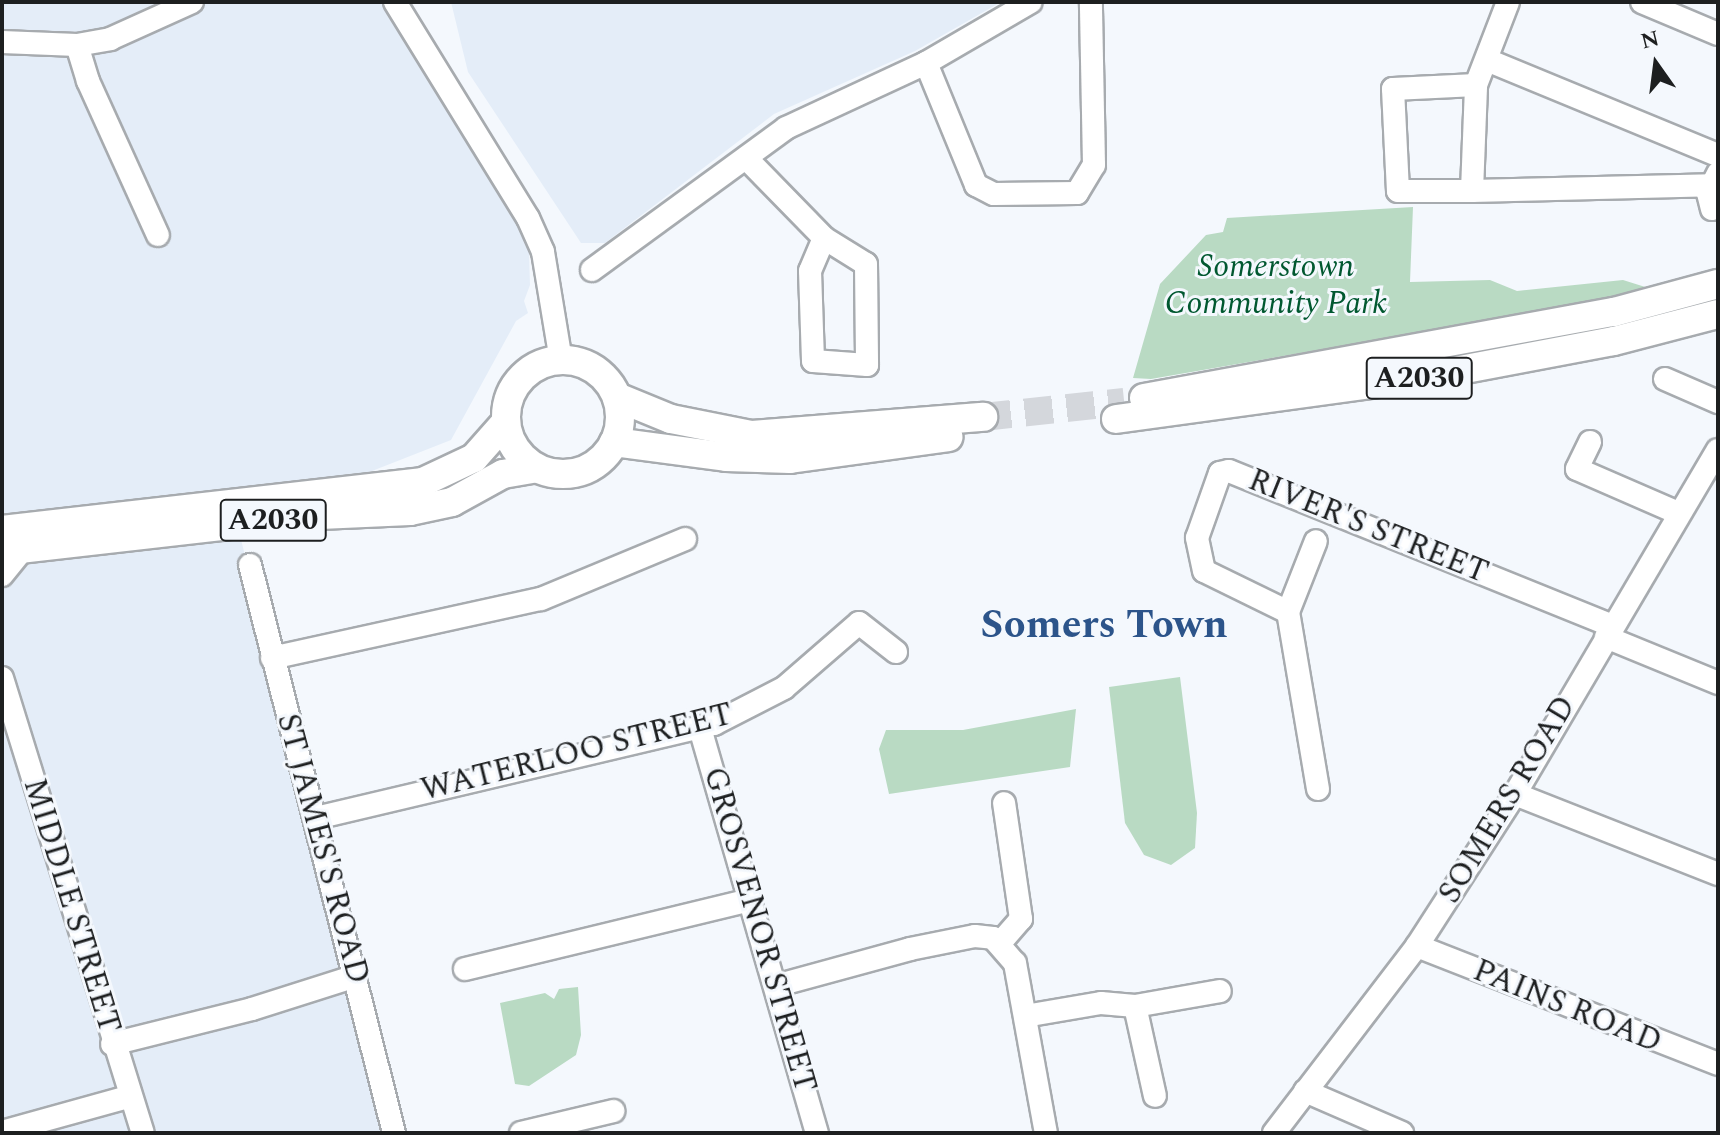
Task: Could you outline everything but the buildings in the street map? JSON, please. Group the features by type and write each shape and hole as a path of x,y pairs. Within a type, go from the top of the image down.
{"main road":[{"name":"A2030","path":"1718,284 1614,312 1120,411 1423,377 1614,341 1718,314"},
{"path":"614,442 726,457 790,459 980,425 752,435 671,419 617,397 595,369 574,360 542,363 524,374 510,393 505,423 523,459 536,468 575,472 602,459 614,442 620,423 617,397"},
{"name":"A2030","path":"2,530 423,482 474,458 505,423"},
{"name":"A2030","path":"13,550 320,515 410,511 452,502 503,474 536,468"}],"street":[{"path":"2,42 77,45 110,39 192,2"},
{"path":"395,2 528,218 543,252 561,361"},
{"path":"592,270 786,128 926,63 1031,2"},
{"path":"926,63 976,185 994,194 1077,193 1094,165 1091,2"},
{"path":"1472,191 1476,85 1508,2"},
{"path":"1642,2 1718,34"},
{"path":"77,45 88,81 158,235"},
{"path":"1487,60 1718,155"},
{"path":"1476,85 1393,89 1398,191 1472,191 1715,179 1712,209"},
{"path":"746,158 824,238 866,264 867,365 813,361 810,271 824,238"},
{"path":"1665,379 1718,402"},
{"path":"1590,442 1577,469 1678,513"},
{"name":"SOMERS ROAD","path":"1274,1133 1417,946 1515,794 1678,513 1709,481 1718,450"},
{"name":"RIVER'S STREET","path":"1288,612 1204,571 1197,538 1220,473 1229,471 1609,631"},
{"path":"272,658 541,599 685,539"},
{"path":"1316,541 1288,612 1318,789"},
{"path":"2,575 13,550"},
{"name":"ST JAMES'S ROAD","path":"250,565 394,1133"},
{"name":"WATERLOO STREET","path":"316,818 700,728 747,711 784,688 859,623 896,652"},
{"path":"1609,631 1718,683"},
{"name":"MIDDLE STREET","path":"2,678 6,702 128,1097 143,1133"},
{"name":"GROSVENOR STREET","path":"700,728 817,1133"},
{"path":"1515,794 1718,874"},
{"path":"1000,943 1021,919 1004,803"},
{"path":"465,969 751,900"},
{"path":"775,986 975,936 1000,943 1015,963 1046,1133"},
{"name":"PAINS ROAD","path":"1417,946 1718,1064"},
{"path":"112,1044 252,1009 356,976"},
{"path":"1025,1016 1112,1002 1135,1006 1220,991"},
{"path":"1135,1006 1155,1096"},
{"path":"1305,1091 1402,1133"},
{"path":"4,1129 128,1097"},
{"path":"521,1133 613,1111"}],"shaded area":[{"path":"2,2 395,2 528,218 530,285 524,301 528,313 516,321 451,440 237,524 393,1133 2,1133"},
{"path":"451,2 1001,2 915,51 774,114 605,243 581,243 468,72"}],"green space":[{"name":"Somerstown Community Park","path":"1413,207 1410,282 1490,280 1517,291 1623,280 1658,291 1151,379 1133,378 1160,284 1206,235 1223,232 1227,218"},
{"path":"1180,677 1197,813 1195,848 1171,865 1144,855 1125,823 1109,687"},
{"path":"1076,709 1070,767 889,794 879,749 886,730 963,730"},
{"path":"578,987 581,1035 576,1055 529,1086 515,1084 500,1003 545,993 554,999 559,989"}],"tunnel":[{"path":"983,417 1124,402"}],"district":[{"name":"Somers Town","path":"1104,626"}]}
